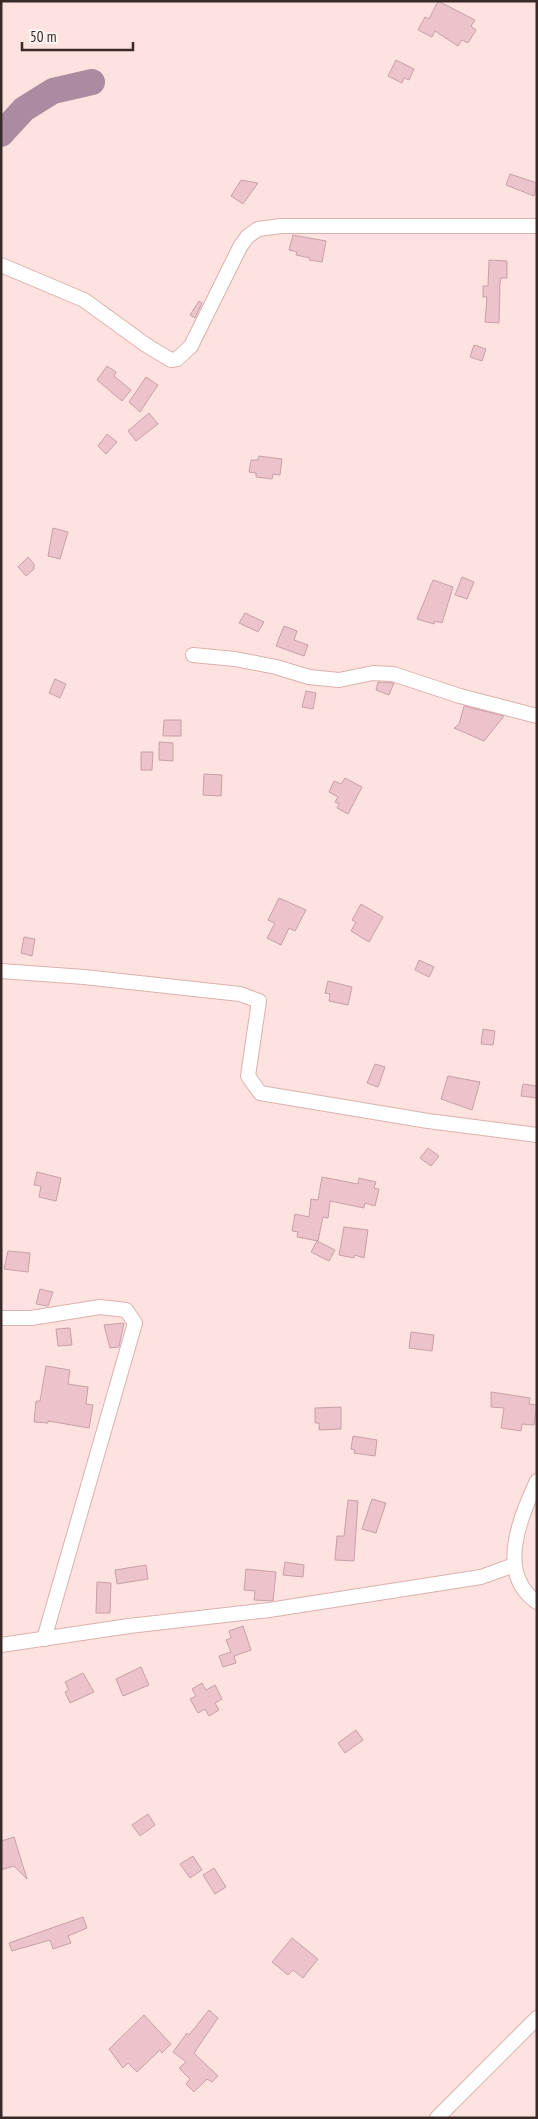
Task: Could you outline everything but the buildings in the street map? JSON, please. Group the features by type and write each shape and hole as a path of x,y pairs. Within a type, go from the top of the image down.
{"street":[{"path":"1,265 84,300 146,345 171,360 178,359 191,346 240,247 247,237 258,229 328,225 456,228 537,226"},
{"path":"192,655 236,659 317,678 340,680 372,673 393,674 460,696 537,716"},
{"path":"1,971 84,977 240,994 259,1001 248,1076 260,1093 428,1121 537,1135"},
{"path":"1,1318 32,1318 100,1307 126,1310 135,1324 44,1638"},
{"path":"537,1481 521,1523 514,1565 520,1586 537,1602"},
{"path":"1,1645 269,1610 481,1578 514,1565"},
{"path":"438,2118 537,2018"}],"waterway":[{"path":"1,134 24,109 53,91 92,82"}]}
